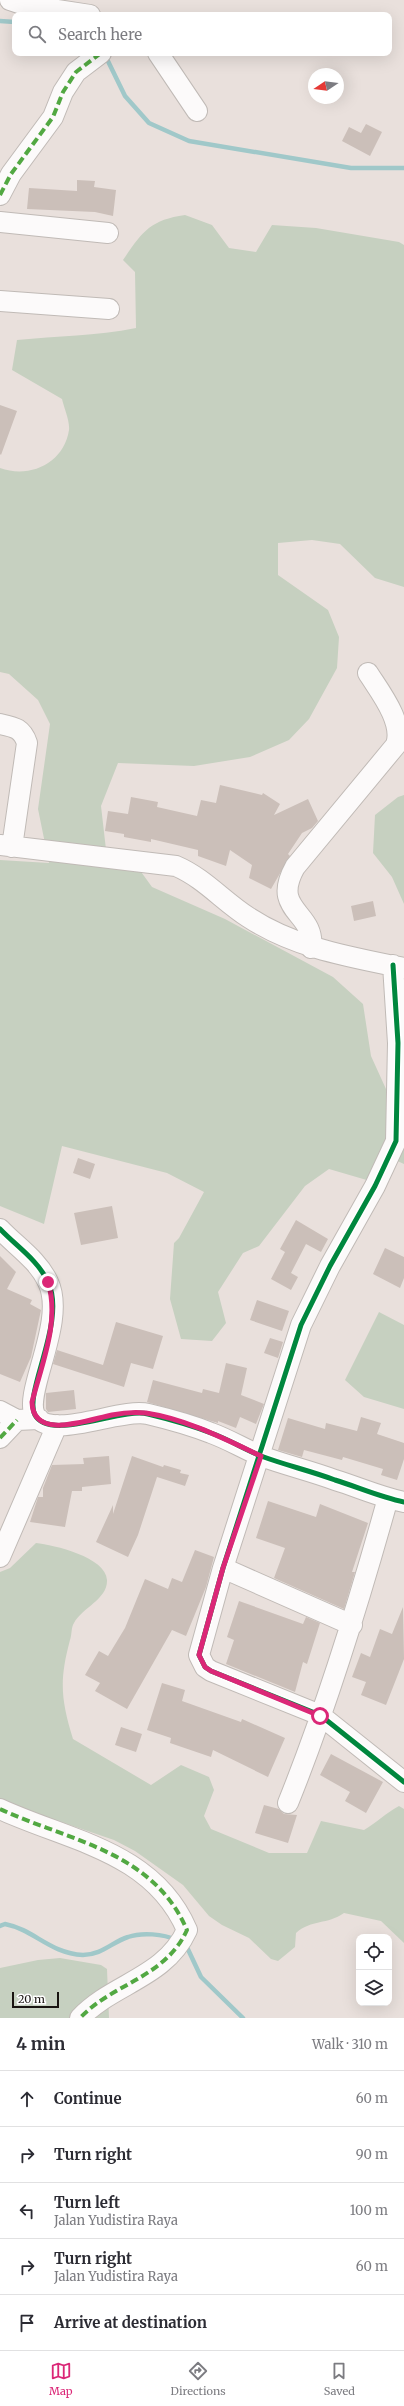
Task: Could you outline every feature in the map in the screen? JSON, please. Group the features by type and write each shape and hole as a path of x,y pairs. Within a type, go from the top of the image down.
{"street":[{"path":"10,0 25,5 70,12"},
{"path":"96,0 98,12"},
{"path":"160,56 197,111"},
{"path":"0,195 11,174 53,117 63,92 76,72 97,57"},
{"path":"0,222 108,233"},
{"path":"0,301 109,309"},
{"path":"311,948 312,940 309,928 290,902 286,890 288,880 295,867 396,745 398,740 396,724 389,707 368,673"},
{"path":"0,724 18,728 27,743 6,846 176,866 191,872 248,918 311,948 399,966 396,1141 375,1186 330,1266 301,1325 261,1456 223,1568 200,1651 201,1661 211,1671 320,1716 404,1782"},
{"path":"0,1229 30,1256 48,1282 52,1294 54,1306 51,1330 32,1402 33,1409 48,1422"},
{"path":"0,1438 8,1416 48,1422 81,1424 113,1415 145,1413 212,1433 261,1456 396,1500 320,1716 316,1735 288,1803"},
{"path":"0,1557 48,1422"},
{"path":"223,1568 352,1625"},
{"path":"0,1809 85,1840 124,1861 157,1886 178,1908 187,1930 181,1941 169,1956 141,1978 92,2005 80,2018"}],"green space":[{"path":"185,215 212,225 229,248 256,252 272,225 316,228 399,242 404,245 404,587 375,578 340,544 312,540 278,543 278,575 328,610 339,637 337,668 309,719 289,740 250,757 194,766 118,763 101,806 108,867 139,869 152,887 225,919 333,977 363,1004 371,1056 386,1089 404,1083 404,1164 382,1154 370,1181 329,1169 305,1186 259,1246 243,1253 218,1292 226,1323 212,1341 181,1339 170,1299 174,1243 179,1238 204,1192 167,1173 62,1146 44,1224 0,1206 0,860 49,863 38,809 50,724 38,700 9,674 0,672 0,468 11,471 23,471 34,470 44,466 60,451 66,442 69,430 68,419 62,399 12,370 17,340 121,331 136,328 135,272 123,260 148,229 163,220"},
{"path":"404,795 404,904 392,877 373,853 375,815 398,797"},
{"path":"379,1312 404,1325 404,1409 364,1397 345,1380"},
{"path":"36,1543 55,1546 89,1559 98,1565 104,1572 107,1580 103,1593 74,1623 66,1654 63,1690 66,1712 73,1739 151,1785 181,1765 209,1777 214,1790 204,1816 211,1829 269,1853 307,1853 321,1821 364,1830 399,1806 404,1809 404,1943 381,1921 344,1913 338,1917 302,1929 296,1933 295,1947 278,1961 271,1959 249,1938 222,1925 209,1916 183,1885 135,1851 114,1840 20,1808 4,1821 0,1821 0,1572 10,1568"},
{"path":"60,1958 101,1965 107,1969 109,2018 0,2018 0,1968 38,1960"}],"building":[{"path":"366,124 382,132 370,156 342,141 349,127 361,133"},
{"path":"77,180 95,181 94,187 116,190 113,216 95,212 27,209 29,188 77,191"},
{"path":"0,405 17,411 1,455 0,454"},
{"path":"220,785 262,795 263,793 280,804 274,815 308,799 318,821 312,828 302,833 288,854 290,856 271,889 249,878 252,865 230,850 226,866 198,856 198,850 151,839 151,842 124,837 124,834 105,831 108,811 128,814 131,797 158,802 157,807 197,816 201,800 216,803"},
{"path":"373,901 376,916 354,921 351,906"},
{"path":"78,1158 95,1164 90,1179 73,1173"},
{"path":"112,1206 118,1238 81,1245 74,1213"},
{"path":"296,1220 328,1239 321,1252 306,1244 291,1273 298,1277 291,1290 271,1279 285,1252 280,1249"},
{"path":"385,1248 404,1257 404,1278 400,1288 373,1274"},
{"path":"0,1256 16,1272 7,1289 32,1300 30,1304 41,1310 31,1357 20,1382 0,1374"},
{"path":"257,1300 289,1311 282,1331 250,1320"},
{"path":"116,1322 163,1336 153,1369 131,1363 124,1387 53,1364 57,1350 103,1365"},
{"path":"270,1338 283,1342 278,1358 264,1353"},
{"path":"226,1363 247,1368 241,1395 264,1404 256,1424 240,1417 236,1428 218,1421 218,1423 147,1402 153,1380 202,1393 203,1389 219,1393"},
{"path":"74,1390 76,1409 48,1412 46,1409 46,1393"},
{"path":"361,1417 381,1423 377,1434 404,1443 404,1459 397,1480 381,1475 383,1469 343,1457 342,1460 304,1450 302,1457 278,1450 288,1418 325,1429 326,1423 357,1431"},
{"path":"109,1456 111,1484 82,1487 82,1491 72,1491 65,1527 30,1522 38,1497 43,1497 43,1488 52,1465 84,1464 83,1458"},
{"path":"132,1456 163,1467 164,1465 181,1470 180,1473 189,1475 185,1486 157,1477 138,1535 128,1557 96,1542 113,1505 113,1514"},
{"path":"268,1501 316,1517 320,1504 368,1523 352,1572 355,1572 344,1609 274,1578 285,1548 256,1538"},
{"path":"195,1550 214,1557 206,1587 186,1636 172,1630 127,1709 95,1691 100,1683 85,1675 99,1651 108,1656 125,1628 145,1579 168,1589 172,1578 182,1582"},
{"path":"239,1601 303,1624 306,1617 320,1623 307,1664 303,1662 295,1692 226,1664 234,1640 227,1637"},
{"path":"403,1607 404,1659 386,1705 361,1695 366,1682 352,1677 361,1653 370,1657 380,1629 392,1634"},
{"path":"162,1683 185,1690 182,1701 241,1722 242,1719 285,1738 268,1777 213,1750 211,1757 170,1743 171,1738 147,1730"},
{"path":"121,1727 142,1734 136,1752 115,1745"},
{"path":"331,1754 383,1782 366,1813 345,1801 350,1792 320,1775"},
{"path":"264,1805 279,1809 284,1814 297,1815 288,1843 255,1833"}],"waterway":[{"path":"0,21 12,22"},
{"path":"105,56 125,96 149,123 189,141 351,168 404,168"},
{"path":"0,1926 5,1924 16,1927 51,1946 71,1953 83,1955 96,1953 122,1939 134,1935 152,1934 177,1940"},
{"path":"185,1943 201,1977 243,2018"}],"marked path":[{"path":"0,195 11,174 53,117 63,92 76,72 97,56"},
{"path":"0,1438 17,1420"},
{"path":"0,1809 107,1852 131,1865 153,1882 172,1903 187,1930 177,1946 166,1959 152,1970 93,2006 80,2018"}],"cycle path":[{"path":"393,965 398,1043 396,1141 375,1186 330,1266 301,1325 223,1568 199,1655 205,1667 211,1671 320,1715 404,1782"},
{"path":"0,1229 39,1267 48,1282 52,1298 52,1316 49,1335 35,1390 33,1405 35,1415 43,1422 55,1425 70,1425 121,1415 136,1413 148,1414 180,1422 203,1430 270,1459 378,1495 404,1502"}],"route":[{"path":"48,1282 54,1306 51,1330 32,1402 35,1416 47,1423 65,1426 81,1424 113,1415 145,1413 212,1433 261,1456 223,1568 199,1655 205,1667 211,1671 320,1716"}]}
